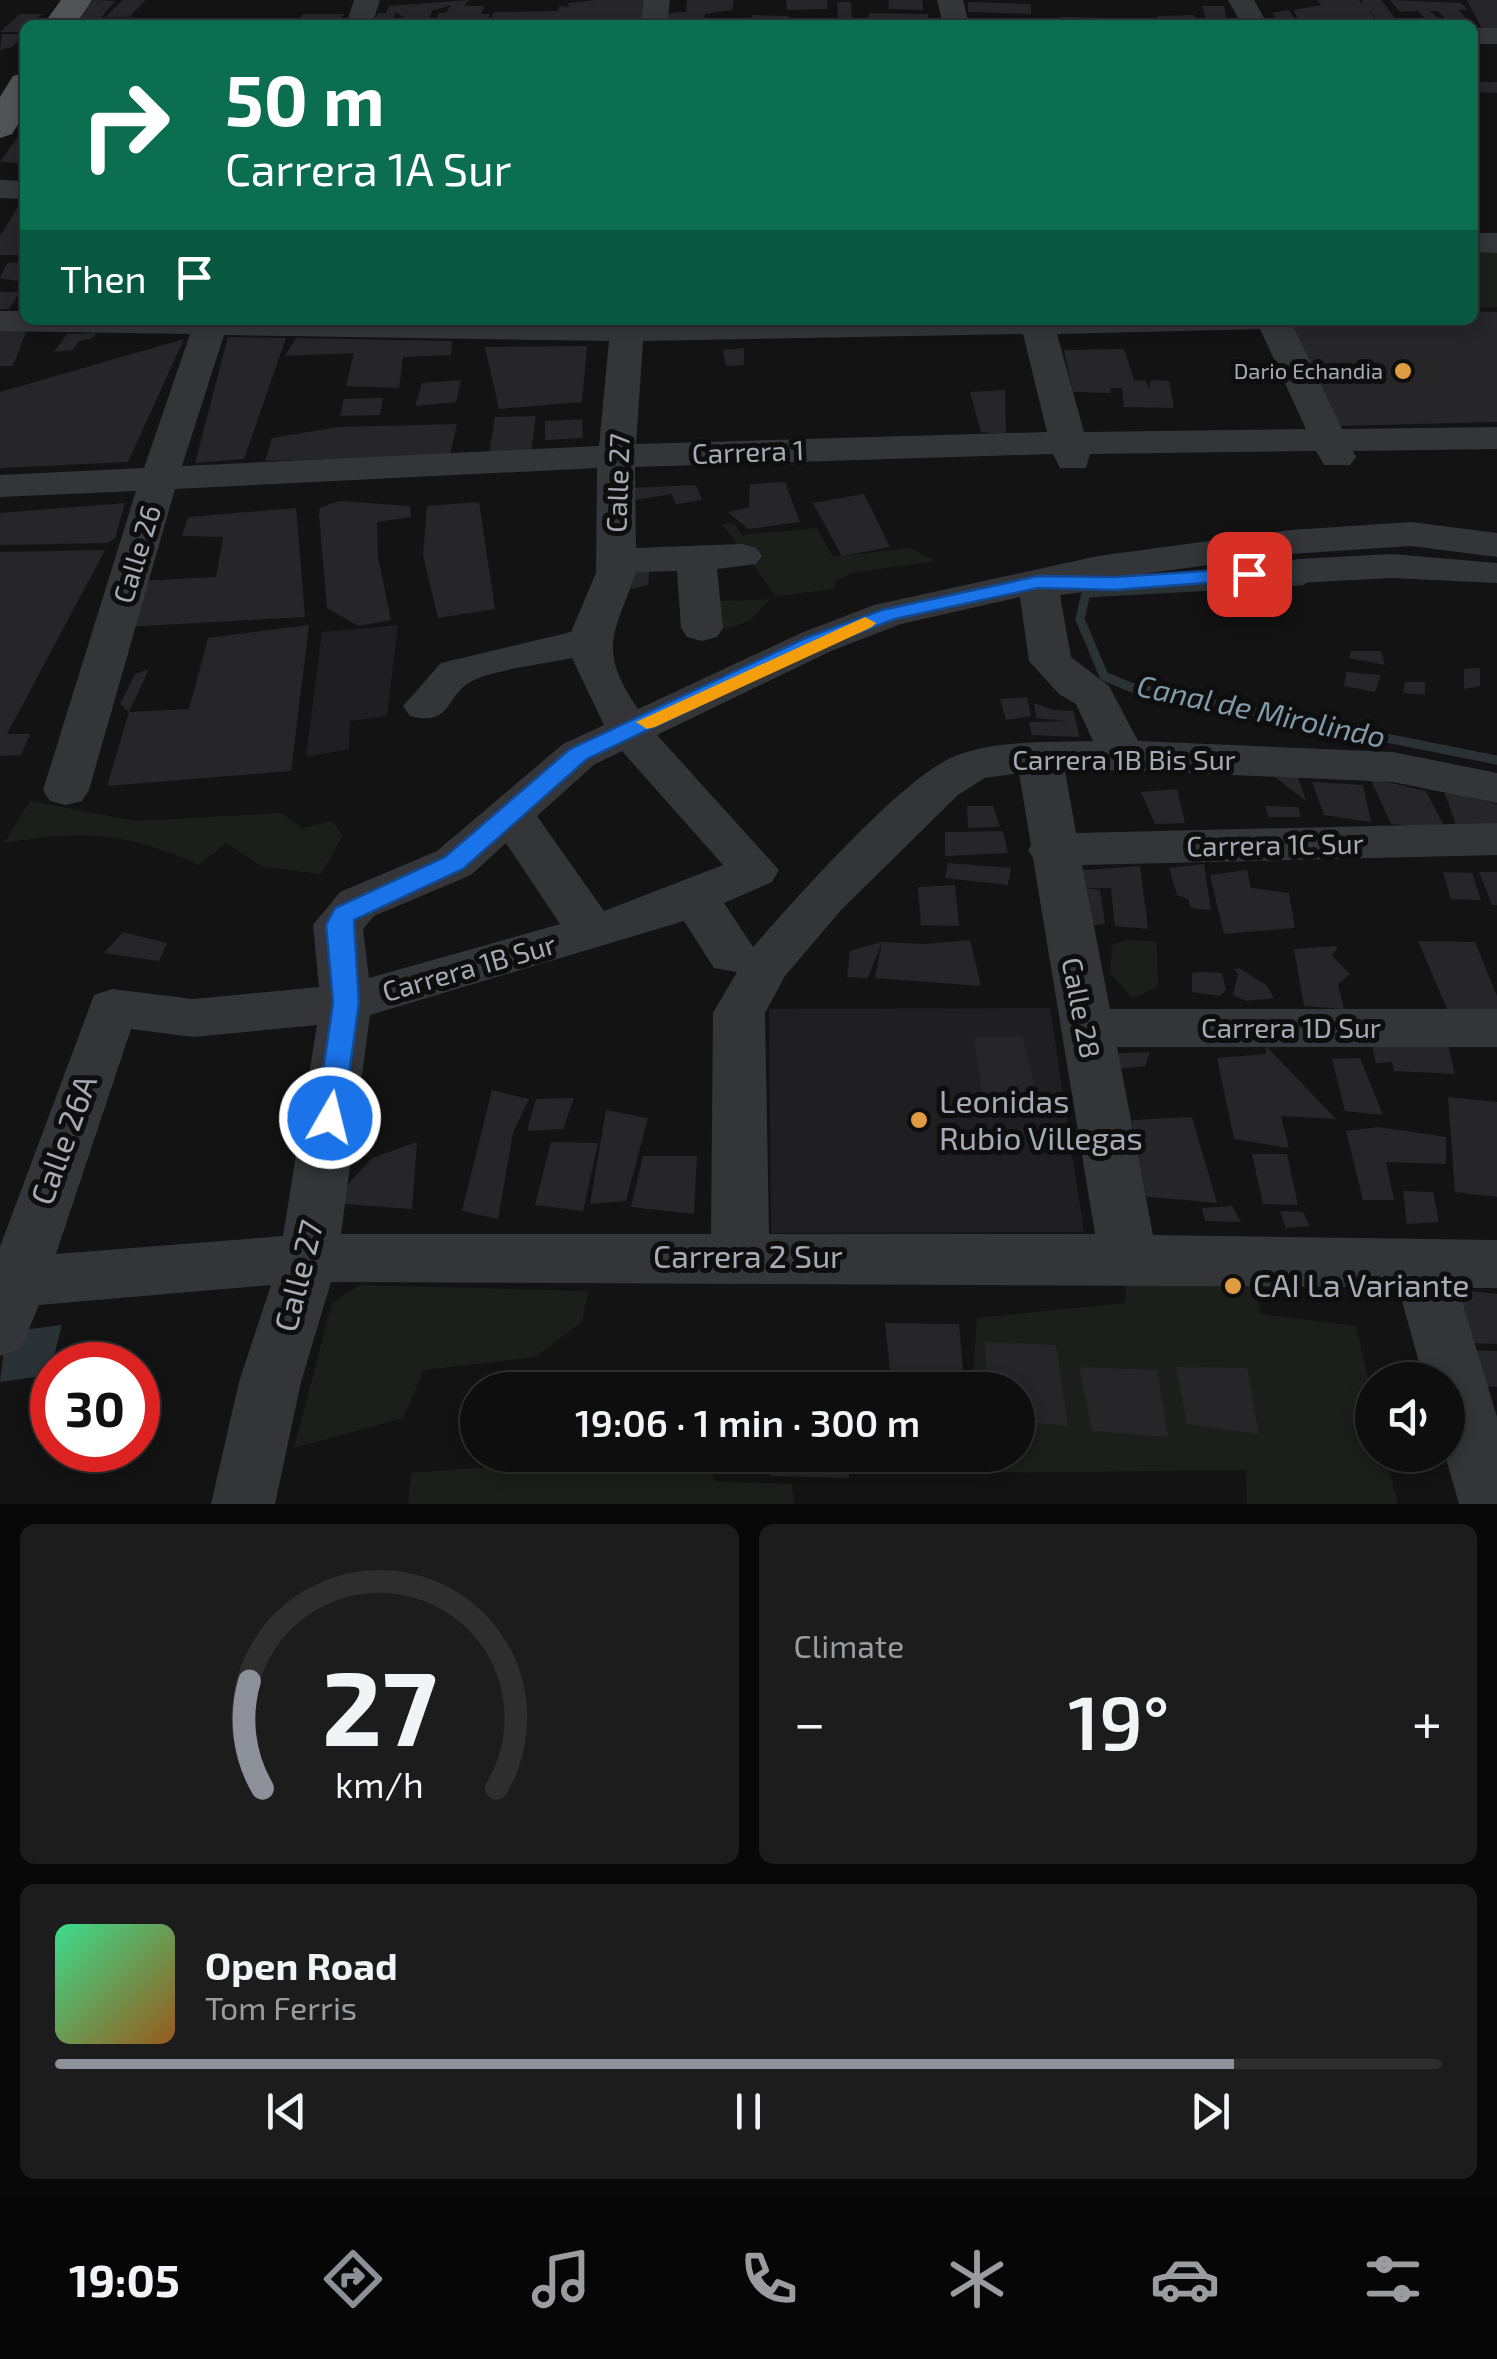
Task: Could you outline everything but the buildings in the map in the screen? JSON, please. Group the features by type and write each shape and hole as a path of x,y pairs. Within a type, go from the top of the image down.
{"main road":[{"path":"0,128 20,92"}],"street":[{"name":"Calle 26","path":"66,790 210,325"},
{"path":"524,325 730,325"},
{"path":"1038,325 1070,451"},
{"path":"1275,325 1335,449"},
{"name":"Calle 27","path":"589,640 609,597 616,560 616,467 628,326"},
{"name":"Carrera 1","path":"1335,449 1497,438"},
{"name":"Carrera 1","path":"0,504 157,488 1070,451 1335,449 1497,455"},
{"name":"Carrera 1","path":"0,486 157,488"},
{"path":"592,932 510,813 560,766 816,642 889,614 1195,553 1412,534 1497,545"},
{"path":"616,560 742,556"},
{"path":"696,558 702,628"},
{"path":"1038,582 1115,584 1392,566 1497,574"},
{"path":"1038,582 1050,661 1074,686 1094,696 1122,754"},
{"path":"425,706 456,672 589,640 592,661 630,730"},
{"name":"Carrera 1B Sur","path":"112,1008 193,1018 346,1003 696,900 756,870 630,730"},
{"name":"Carrera 1B Bis Sur","path":"740,1257 739,1013 767,964 825,897 942,784 970,767 1038,755 1122,754 1393,767 1497,788"},
{"name":"Calle 28","path":"1038,755 1128,1259"},
{"name":"Calle 27","path":"243,1504 270,1382 309,1258 346,1003 338,925 357,904 454,863 510,813"},
{"name":"Carrera 1C Sur","path":"1052,850 1497,839"},
{"path":"696,900 732,956"},
{"name":"Calle 26A","path":"4,1298 112,1008"},
{"name":"Carrera 1D Sur","path":"1085,1028 1497,1028"},
{"name":"Carrera 2 Sur","path":"4,1298 309,1258 740,1257 1497,1264"},
{"path":"1420,1263 1490,1504"}],"shaded area":[{"path":"1478,250 1497,250 1497,307 1478,308"},
{"path":"734,523 742,535 817,528 833,557 910,548 936,561 856,572 834,581 835,589 776,596 722,524"},
{"path":"770,599 750,621 721,630 717,601"},
{"path":"398,625 387,716 350,721 349,749 306,757 322,632"},
{"path":"30,801 136,821 281,813 302,828 332,821 343,835 321,874 263,867 226,843 199,865 148,845 103,836 58,836 4,843"},
{"path":"1125,940 1157,942 1158,987 1132,998 1110,973 1112,945"},
{"name":"Leonidas Rubio Villegas","path":"1050,1008 1084,1232 771,1233 769,1009"},
{"path":"1127,1274 1253,1276 1261,1314 1356,1326 1364,1362 1355,1362 1355,1472 1390,1472 1398,1504 1247,1504 1246,1470 860,1474 1035,1472 1035,1372 973,1372 977,1318 1125,1303"},
{"path":"360,1285 588,1291 582,1322 535,1357 424,1370 403,1418 294,1448 332,1303"},
{"path":"62,1325 58,1342 30,1342 30,1378 0,1382 6,1332"},
{"path":"460,1469 711,1472 715,1481 792,1484 794,1504 408,1504 411,1473"}],"waterway":[{"name":"Canal de Mirolindo","path":"1302,581 1086,593 1080,619 1104,676 1130,687 1497,760"}],"slow traffic":[{"path":"647,722 744,674 865,623"}],"place":[{"name":"Dario Echandia","path":"1403,371"},
{"name":"Leonidas Rubio Villegas","path":"919,1120"},
{"name":"CAI La Variante","path":"1233,1286"}],"route":[{"path":"330,1118 346,1003 338,925 344,914 357,904 454,863 578,754 744,674 889,614 1038,582 1115,584 1249,574"}]}
